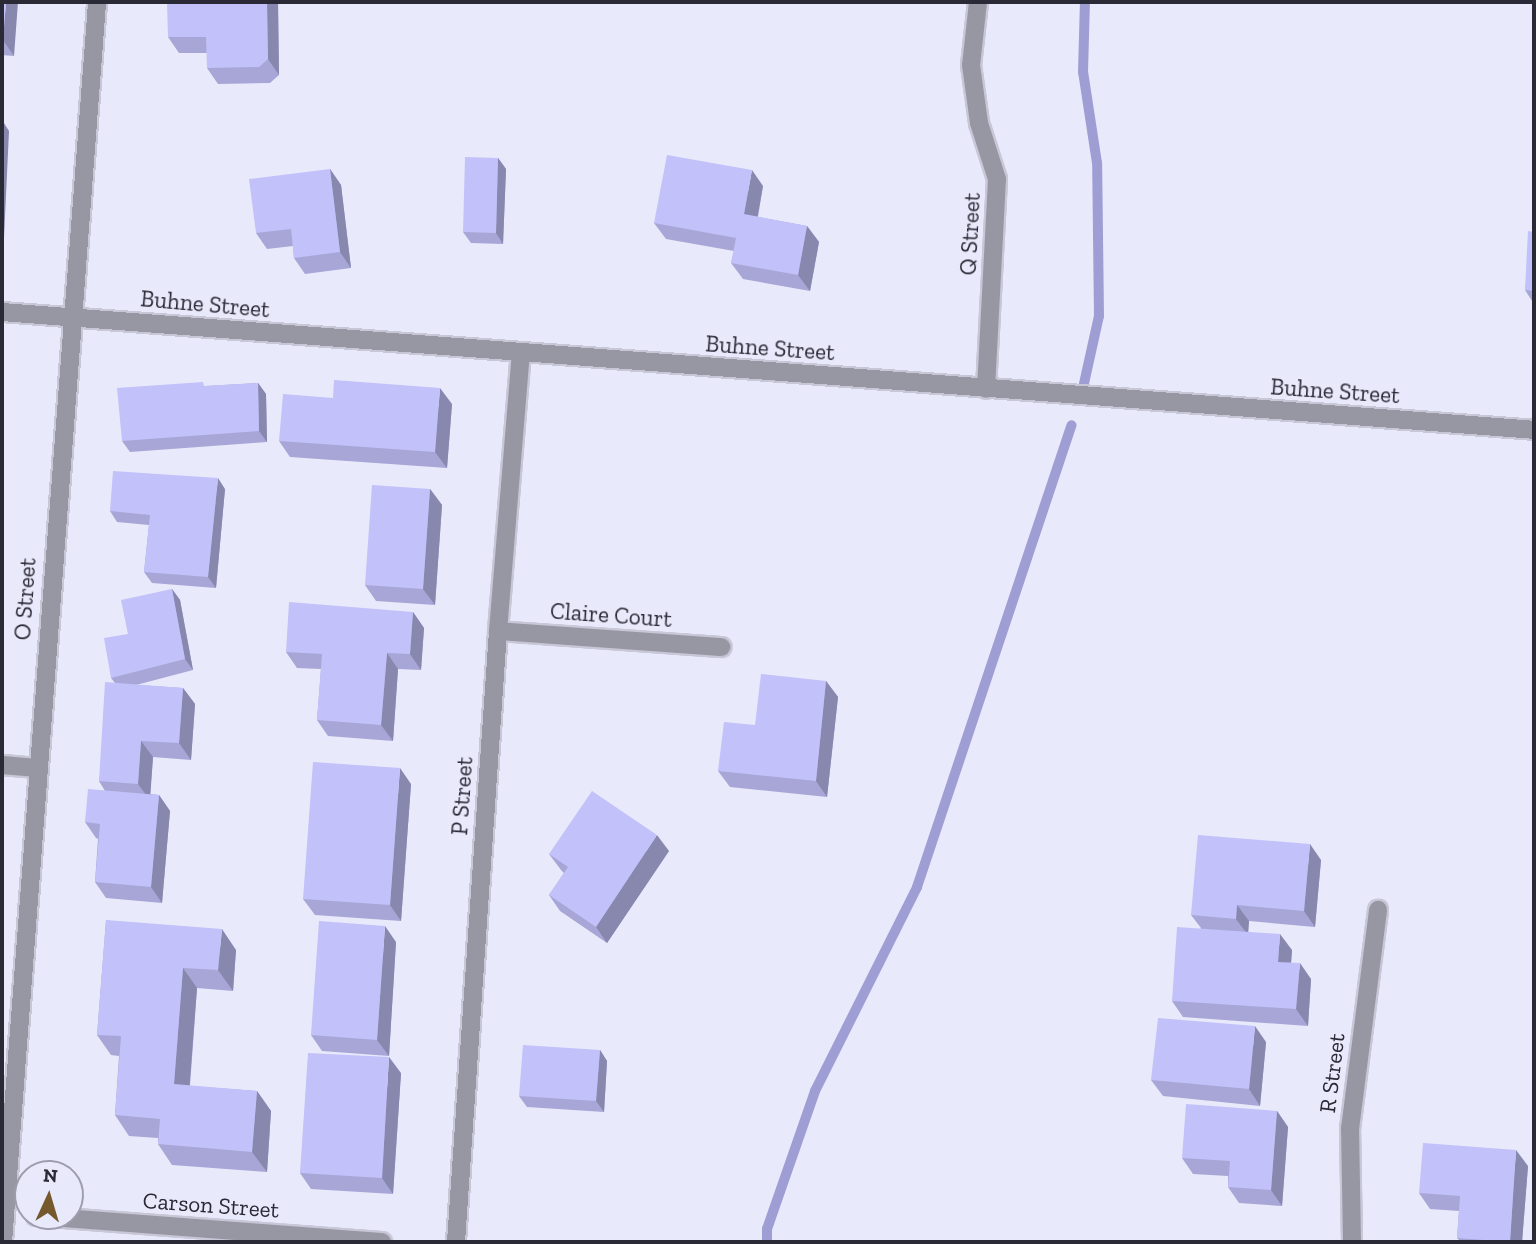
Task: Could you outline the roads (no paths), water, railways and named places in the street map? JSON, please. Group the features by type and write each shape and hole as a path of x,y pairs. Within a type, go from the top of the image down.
{"street":[{"name":"O Street","path":"3,1242 97,2"},
{"name":"Q Street","path":"978,2 971,65 979,123 997,179 986,389"},
{"name":"Buhne Street","path":"2,312 1534,430"},
{"name":"P Street","path":"456,1242 498,631 521,354"},
{"name":"Claire Court","path":"498,631 721,646"},
{"path":"2,765 37,768"},
{"name":"R Street","path":"1352,1242 1350,1129 1378,911"},
{"name":"Carson Street","path":"84,1220 382,1242"}],"waterway":[{"path":"1083,388 1099,316 1097,163 1083,72 1085,2"},
{"path":"767,1242 767,1229 815,1091 917,887 1072,425"}]}
